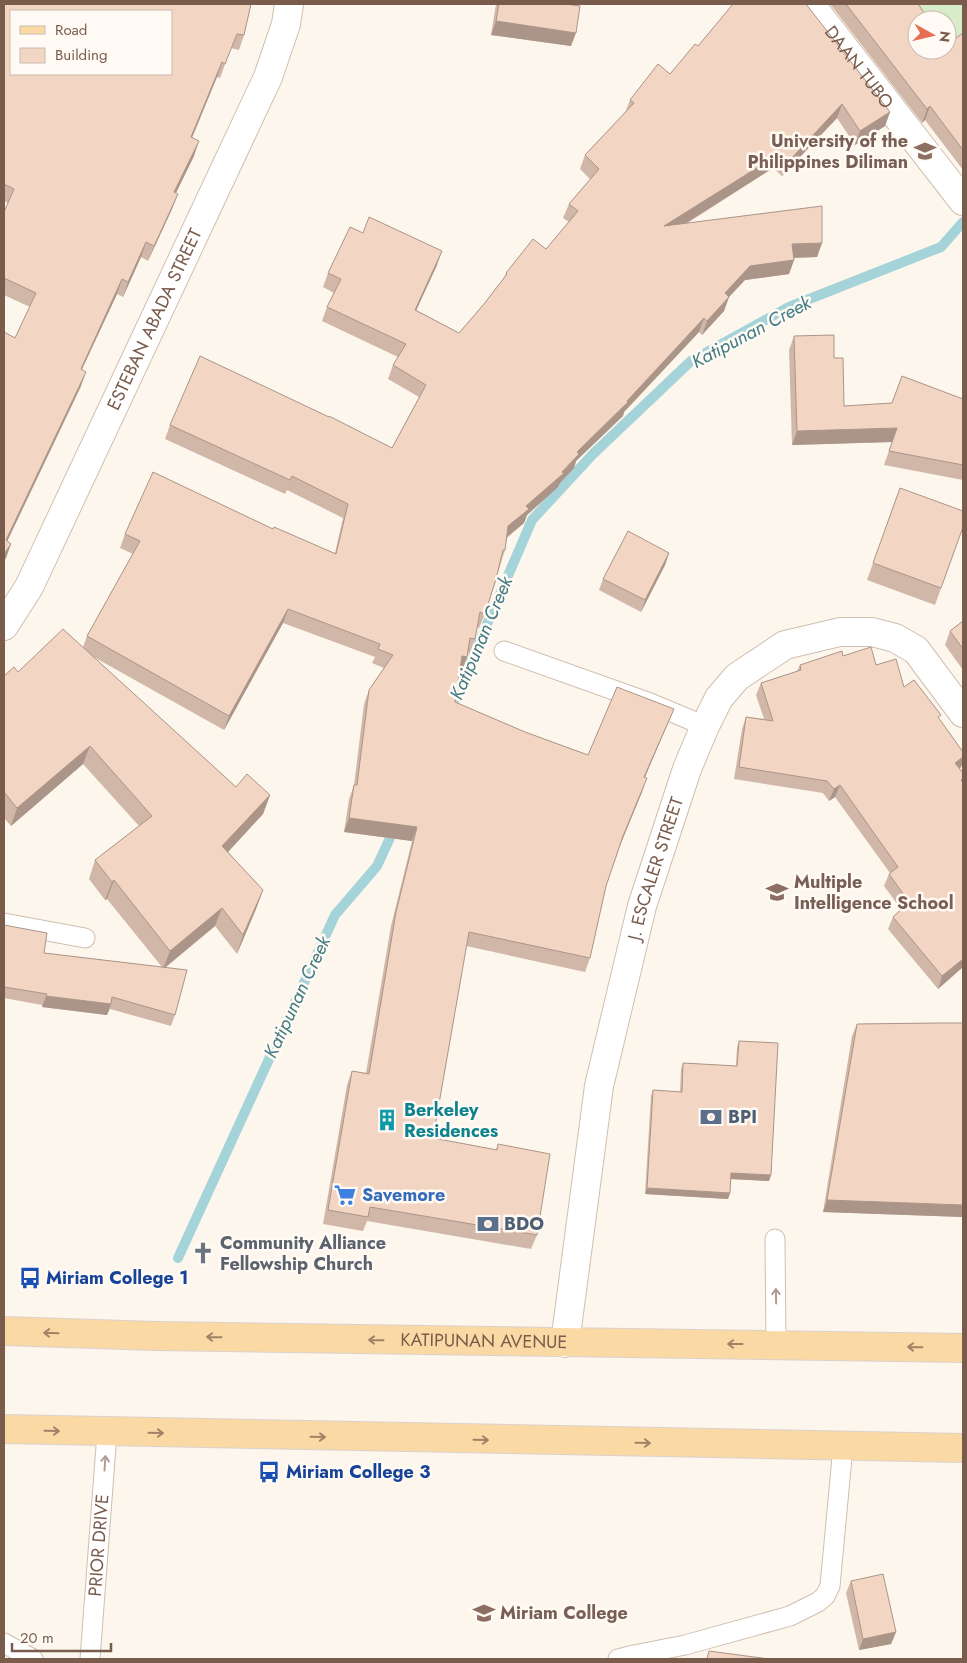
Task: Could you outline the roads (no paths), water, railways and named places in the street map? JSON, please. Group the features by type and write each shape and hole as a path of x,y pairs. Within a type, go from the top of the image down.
{"main road":[{"name":"KATIPUNAN AVENUE","path":"4,1331 156,1336 963,1348"},
{"path":"4,1429 963,1448"}],"street":[{"name":"ESTEBAN ABADA STREET","path":"4,626 29,587 233,156 268,77 286,24 289,4"},
{"name":"DAAN TUBO","path":"810,4 963,201"},
{"name":"J. ESCALER STREET","path":"565,1343 599,1086 642,906 687,770 719,698 737,677 785,645 840,632 872,632 896,638 916,650 963,713"}],"lane":[{"path":"504,651 650,703 705,726"},
{"path":"4,923 85,938"},
{"path":"775,1239 776,1344"},
{"name":"PRIOR DRIVE","path":"90,1659 107,1432"},
{"path":"618,1659 727,1634 790,1616 818,1602 830,1586 843,1447"},
{"path":"4,1643 33,1659"}],"waterway":[{"name":"Katipunan Creek","path":"450,710 532,520 593,454 691,361 789,307 941,247 963,222"},
{"name":"Katipunan Creek","path":"178,1258 335,915 377,866 396,825"}],"place":[{"name":"University of the Philippines Diliman","path":"925,151"},
{"name":"Multiple Intelligence School","path":"777,892"},
{"name":"BPI","path":"711,1117"},
{"name":"Berkeley Residences","path":"387,1120"},
{"name":"Savemore","path":"345,1195"},
{"name":"BDO","path":"488,1224"},
{"name":"Community Alliance Fellowship Church","path":"203,1253"},
{"name":"Miriam College 1","path":"30,1278"},
{"name":"Miriam College 3","path":"269,1472"},
{"name":"Miriam College","path":"484,1613"}]}
